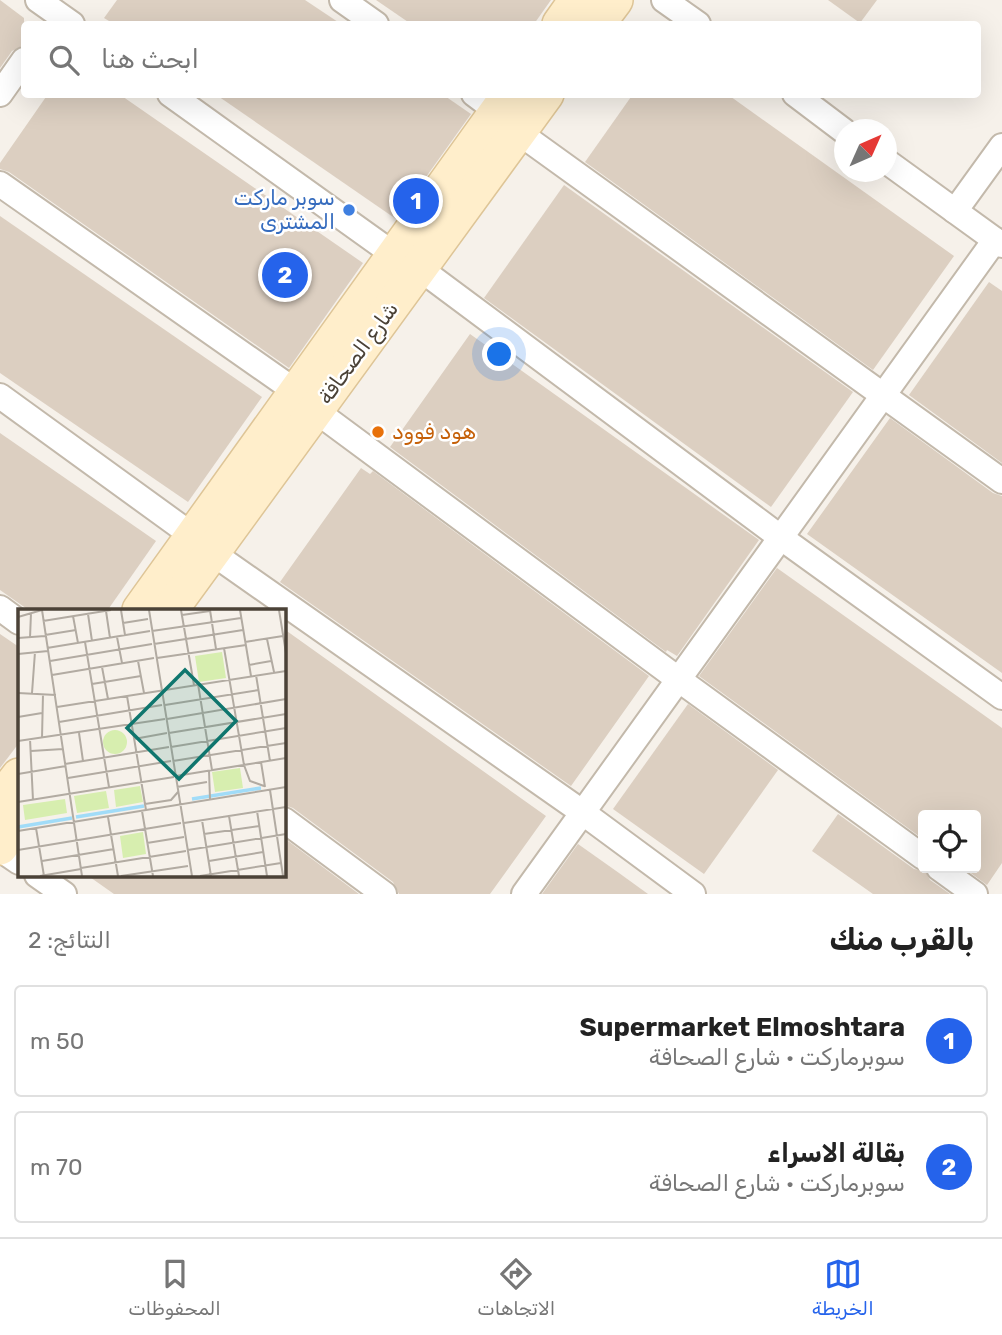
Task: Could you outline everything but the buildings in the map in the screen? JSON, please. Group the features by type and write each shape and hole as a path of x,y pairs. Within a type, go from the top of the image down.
{"main road":[{"path":"562,21 577,0"},
{"path":"599,21 615,0"},
{"name":"شارع الصحافة","path":"142,609 202,544 408,262 500,108 533,98"},
{"name":"شارع الصحافة","path":"171,609 202,544"},
{"path":"0,802 18,777"},
{"path":"0,848 18,821"}],"street":[{"path":"342,0 372,21"},
{"path":"664,0 694,21"},
{"path":"0,94 21,64"},
{"path":"176,98 408,262 780,537 1002,696"},
{"path":"800,98 834,123"},
{"path":"500,108 882,396 1002,481"},
{"path":"955,211 1002,146"},
{"path":"523,894 882,396 998,242 897,168"},
{"path":"0,184 307,402 678,679 918,853"},
{"path":"0,396 202,544 582,812 693,894"},
{"path":"0,608 18,621"},
{"path":"285,821 384,894"},
{"path":"0,848 18,861"},
{"path":"946,873 975,894"},
{"path":"38,876 64,894"}],"place":[{"name":"Supermarket Elmoshtara","path":"416,201"},
{"name":"سوبر ماركت المشترى","path":"349,210"},
{"name":"بقالة الاسراء","path":"285,275"},
{"name":"هود فوود","path":"378,432"}]}
